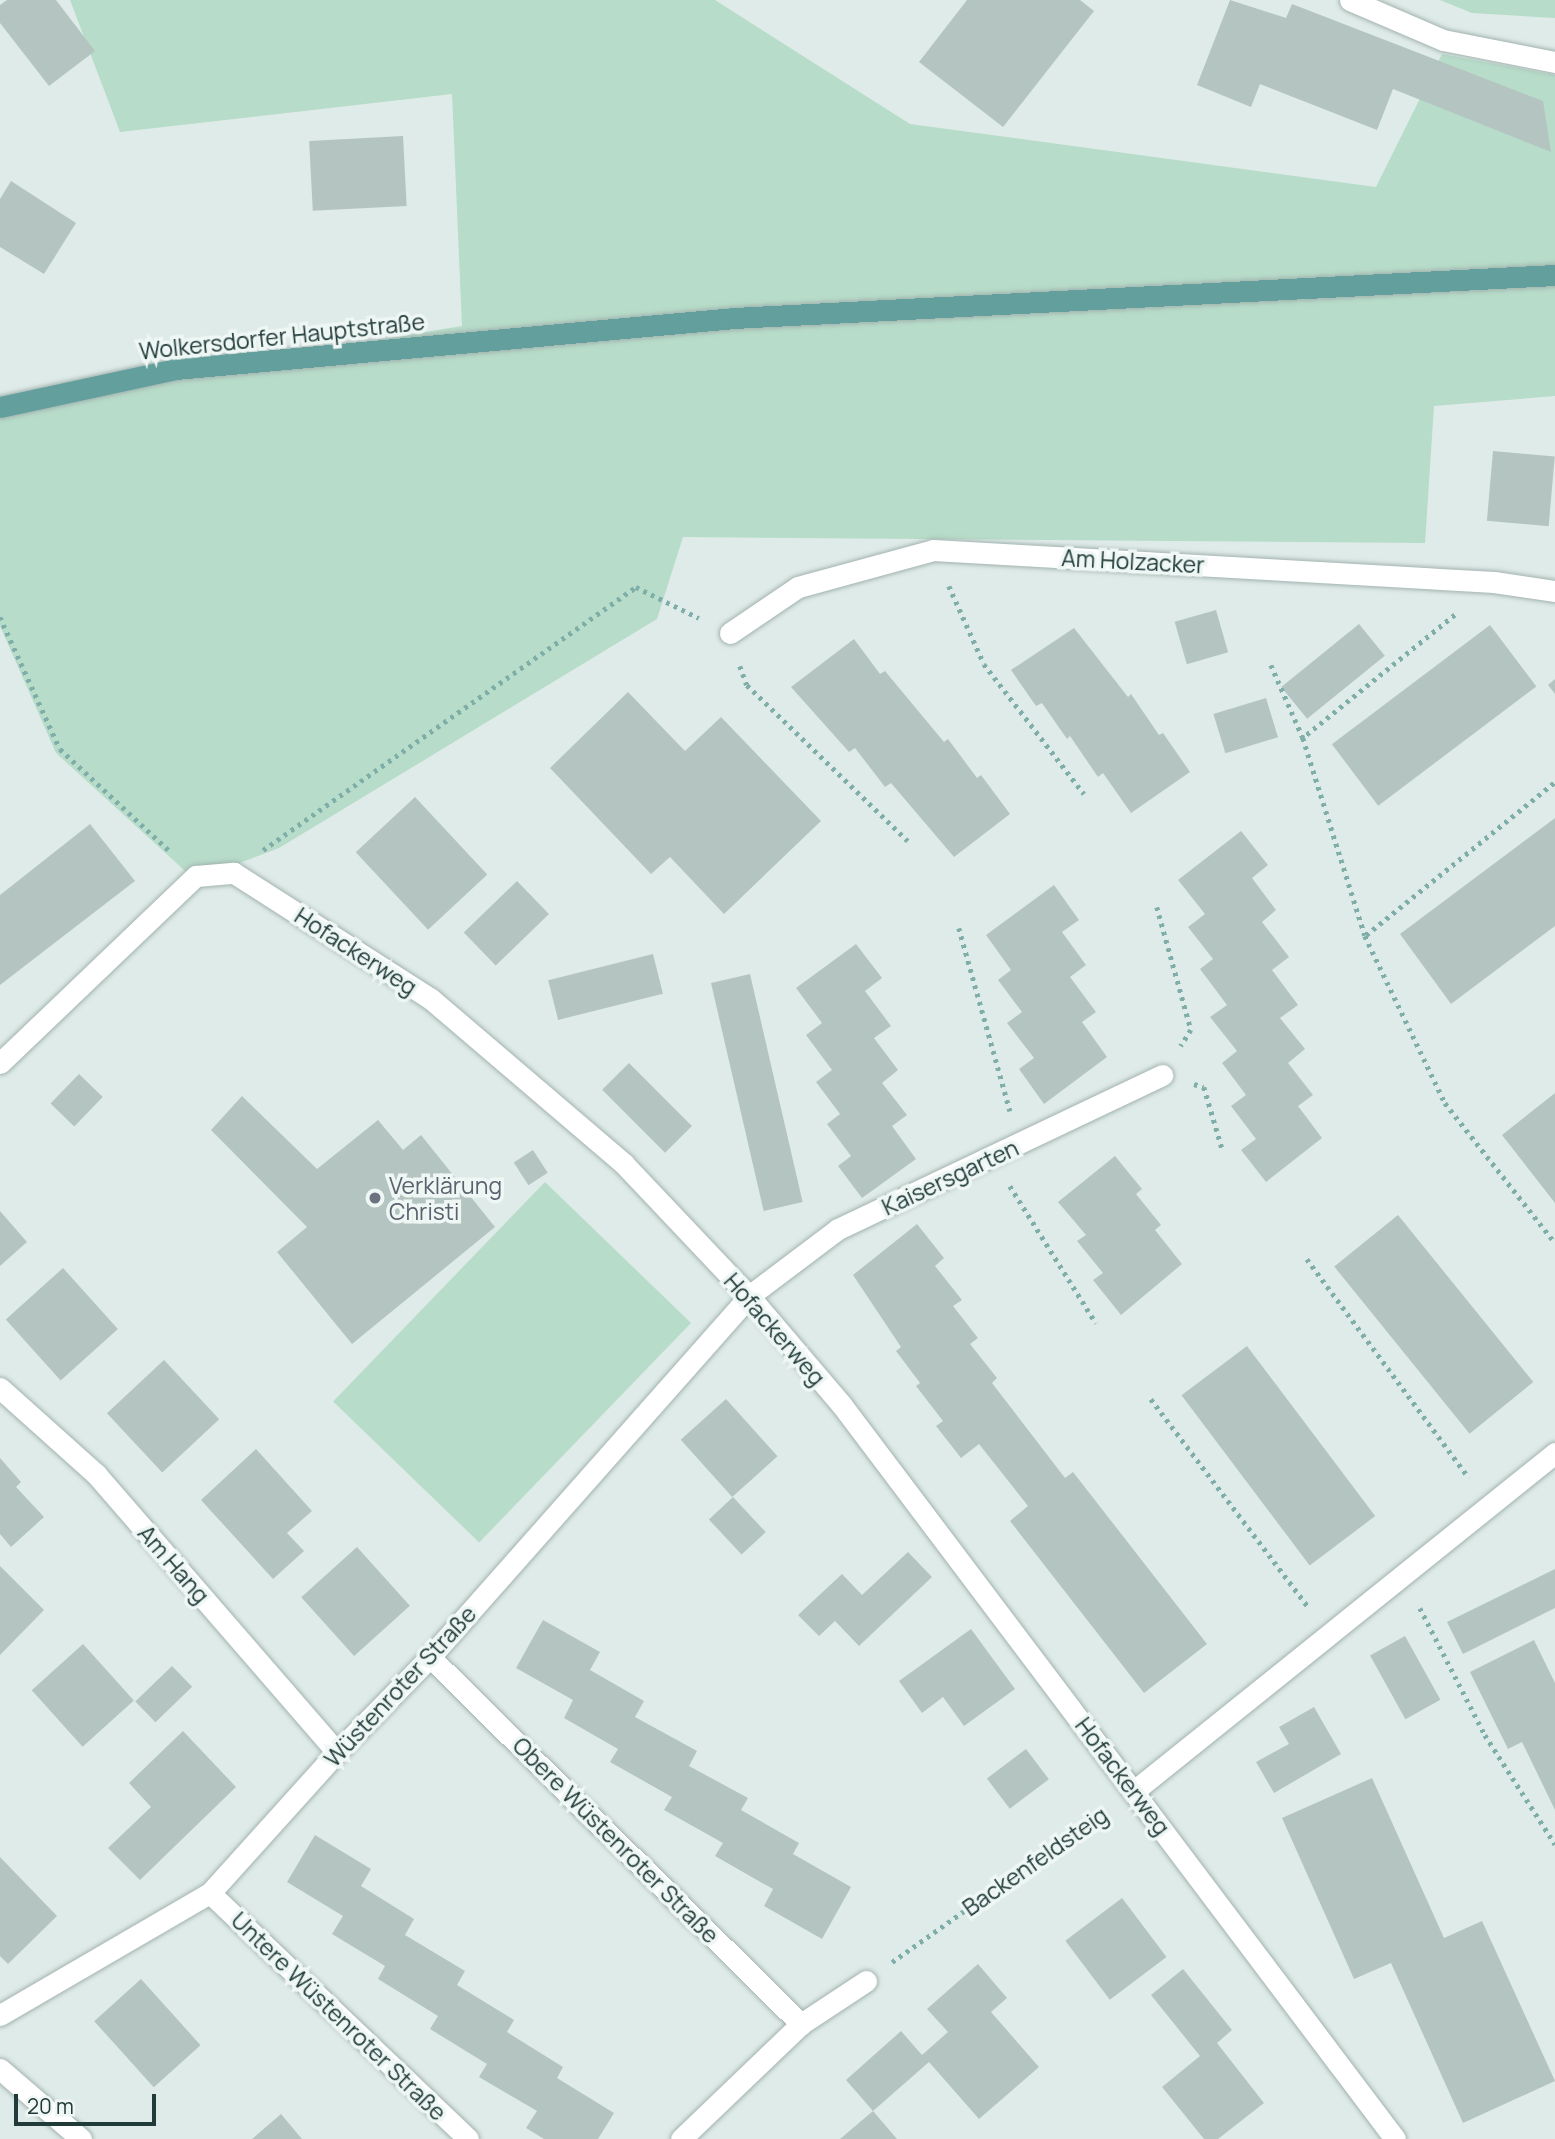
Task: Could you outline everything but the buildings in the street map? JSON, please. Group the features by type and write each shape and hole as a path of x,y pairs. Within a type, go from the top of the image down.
{"main road":[{"name":"Wolkersdorfer Hauptstraße","path":"0,407 176,369 734,318 1555,275"}],"street":[{"path":"1350,0 1443,40 1555,62"},
{"name":"Am Holzacker","path":"730,633 798,587 933,550 1494,582 1555,591"},
{"name":"Hofackerweg","path":"196,876 234,873 431,999 624,1164 749,1296 841,1404 1395,2139"},
{"path":"0,1063 196,876"},
{"name":"Kaisersgarten","path":"749,1296 838,1229 993,1158 1162,1075"},
{"name":"Wüstenroter Straße","path":"0,2015 210,1893 337,1752 430,1657 749,1296"},
{"name":"Am Hang","path":"0,1388 96,1474 337,1752"},
{"path":"1134,1791 1404,1577 1555,1453"},
{"name":"Obere Wüstenroter Straße","path":"430,1657 801,2024"},
{"name":"Untere Wüstenroter Straße","path":"210,1893 468,2139"},
{"path":"681,2139 801,2024 866,1980"},
{"path":"0,2069 81,2139"}],"path":[{"path":"933,550 985,664 1084,794"},
{"path":"1303,738 1494,582"},
{"path":"253,854 275,845 636,587 730,633 747,685 908,841"},
{"path":"0,617 60,749 196,876"},
{"path":"1271,665 1303,738 1366,936 1445,1103 1555,1243"},
{"path":"1366,936 1555,782"},
{"path":"1157,907 1191,1030 1162,1075 1204,1087 1222,1147"},
{"path":"959,928 1020,1145"},
{"path":"993,1158 1096,1323"},
{"path":"1307,1259 1490,1505"},
{"path":"1152,1399 1330,1635"},
{"path":"1404,1577 1485,1735 1555,1844"},
{"name":"Backenfeldsteig","path":"866,1980 1134,1791"}],"green space":[{"path":"70,0 715,0 910,124 1376,187 1442,54 1555,75 1555,396 1434,406 1425,543 683,537 657,619 279,848 195,880 56,753 0,626 0,403 462,326 452,94 120,132"},
{"path":"1440,0 1555,0 1555,18 1472,13"},
{"path":"545,1182 691,1323 479,1542 333,1401"}],"place":[{"name":"Verklärung Christi","path":"375,1198"}]}
